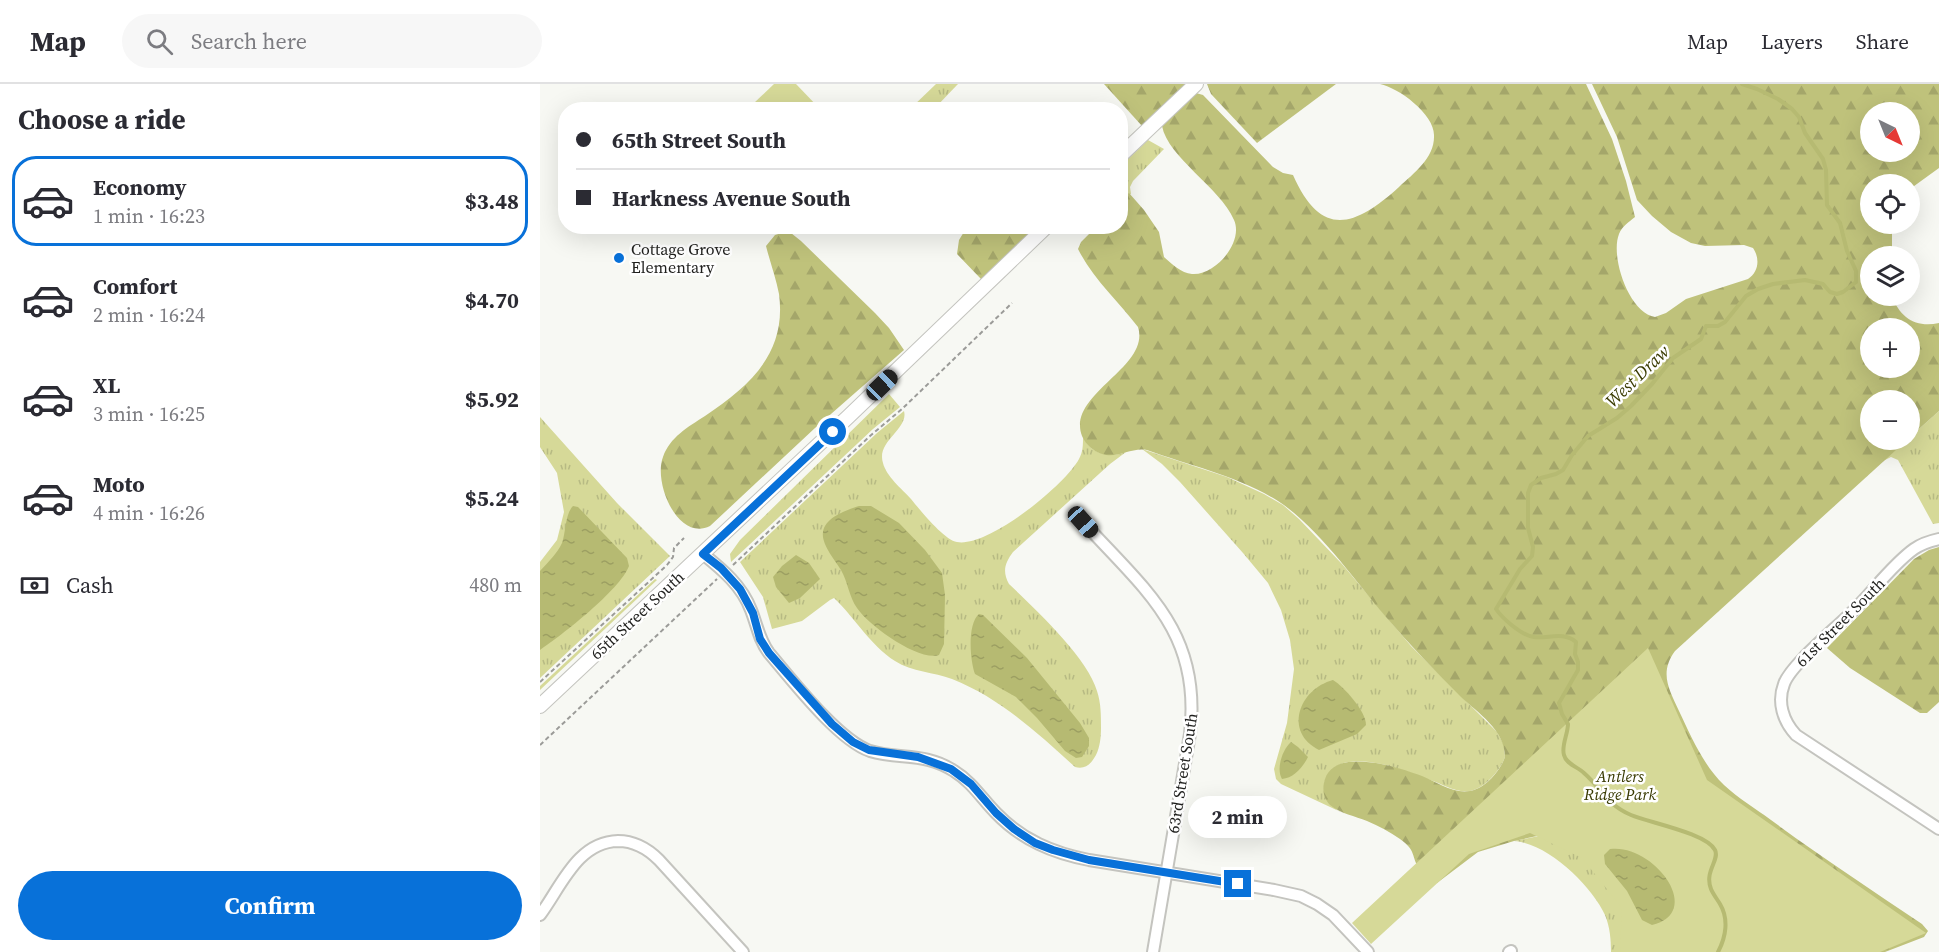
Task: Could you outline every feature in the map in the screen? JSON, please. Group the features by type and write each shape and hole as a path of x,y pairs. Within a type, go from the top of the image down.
{"street":[{"path":"1128,148 1196,84"},
{"name":"65th Street South","path":"540,706 1039,234"},
{"name":"63rd Street South","path":"1083,522 1164,612 1181,644 1189,671 1192,717 1154,952"},
{"name":"61st Street South","path":"1939,539 1922,544 1909,553 1792,671 1784,683 1781,702 1786,722 1796,735 1939,829"},
{"path":"703,554 721,568 740,589 753,613 760,639 769,653 832,724 853,742 869,750 918,757 951,769 971,784 1004,821 1040,846 1077,857 1280,891 1306,898 1333,915 1368,952"},
{"path":"540,915 576,863 586,853 606,843 629,842 644,848 659,860 743,952"}],"path":[{"path":"737,561 1012,303"},
{"path":"540,682 667,565 673,557 674,548 684,538"},
{"path":"540,745 709,586"}],"green space":[{"path":"774,84 796,84 813,102 755,102"},
{"path":"936,84 958,84 941,102 917,102"},
{"path":"1104,84 1186,84 1142,126 1128,111 1128,102 1120,102"},
{"path":"1207,84 1336,84 1257,143 1211,94"},
{"path":"1380,84 1586,84 1612,139 1635,217 1624,226 1617,244 1617,256 1624,283 1637,306 1655,317 1666,313 1686,299 1748,279 1756,269 1757,256 1753,248 1744,245 1705,246 1691,243 1671,232 1652,216 1637,200 1617,137 1592,84 1939,84 1939,168 1920,182 1920,174 1860,174 1860,234 1892,234 1892,246 1860,246 1860,306 1896,306 1907,318 1860,318 1860,378 1920,378 1920,323 1939,323 1939,411 1920,428 1920,390 1860,390 1860,450 1896,450 1675,651 1667,667 1667,681 1693,740 1710,769 1724,785 1809,847 1922,924 1928,931 1924,937 1885,952 1680,952 1696,925 1551,833 1478,852 1437,883 1419,868 1411,851 1400,839 1376,825 1343,813 1330,805 1324,793 1325,779 1331,769 1342,763 1369,762 1412,772 1457,791 1470,791 1482,786 1492,778 1505,757 1501,738 1496,730 1404,638 1308,525 1278,501 1231,478 1147,450 1102,454 1088,445 1082,436 1080,421 1086,407 1122,368 1139,342 1138,327 1084,260 1078,249 1081,242 1089,234 1128,234 1129,193 1159,232 1164,257 1184,272 1192,274 1210,270 1225,256 1235,238 1234,220 1227,208 1174,150 1162,126 1196,93 1203,95 1273,167 1283,173 1293,175 1304,196 1315,210 1327,217 1340,220 1354,218 1383,201 1411,176 1431,151 1434,135 1432,127 1422,111 1405,96"},
{"path":"1148,140 1164,149 1133,181 1130,187 1131,194 1128,196 1128,159"},
{"path":"792,234 801,241 875,313 904,350 815,428 710,526 698,529 688,526 678,518 671,507 662,481 663,457 670,444 680,433 721,405 750,380 771,351 780,315 779,294 766,246 775,235"},
{"path":"963,234 1029,234 981,279 957,254 959,240"},
{"path":"889,394 900,407 873,429 731,562 730,554 740,540"},
{"path":"904,411 902,424 884,448 882,455 887,473 932,524 957,542 971,541 987,535 1006,525 1042,498 1058,484 1079,459 1083,437 1095,451 1113,455 1126,452 1013,552 1005,567 1009,584 1072,649 1092,678 1099,700 1101,731 1097,752 1090,764 1085,767 1075,767 1032,729 986,696 952,679 909,667 886,655 834,598 802,621 772,629 763,597 740,562 877,433"},
{"path":"1939,411 1939,523 1933,524 1898,460 1891,457 1881,462 1895,450 1920,450 1920,428"},
{"path":"540,417 617,503 670,556 540,678 540,562 557,540 564,512 557,473 540,447"},
{"path":"1142,449 1227,477 1283,505 1299,519 1342,564 1411,646 1497,732 1504,745 1505,757 1500,768 1491,778 1476,789 1465,791 1371,762 1355,761 1341,764 1331,771 1324,784 1337,810 1345,814 1281,784 1276,779 1274,769 1287,723 1294,669 1290,640 1281,610 1268,583 1243,553 1180,482"},
{"path":"1939,547 1939,702 1927,713 1920,713 1850,668 1827,648 1914,559"},
{"path":"655,579 657,580 540,690 540,686"},
{"name":"Antlers Ridge Park","path":"1648,648 1707,780 1926,933 1880,952 1620,952 1622,908 1582,858 1530,833 1469,854 1371,944 1352,923"},
{"path":"1559,832 1680,952 1611,952 1607,920 1590,891 1567,868 1541,849 1514,841"}],"water":[{"path":"573,506 578,507 627,558 629,566 603,599 540,650 540,571 562,543 567,518"},
{"path":"859,506 871,506 899,523 925,550 942,573 945,595 944,644 939,655 930,656 919,653 895,641 872,624 854,604 843,575 826,547 823,532 832,518"},
{"path":"796,555 809,563 820,579 800,598 789,603 776,587 773,577"},
{"path":"979,614 983,615 1027,658 1080,723 1089,738 1089,746 1082,757 1076,758 1065,751 1016,697 975,674 971,634 975,619"},
{"path":"1333,680 1358,706 1366,725 1357,734 1319,750 1301,733 1300,712 1311,692"},
{"path":"1291,742 1308,757 1298,771 1282,779 1281,760"},
{"path":"1610,849 1626,850 1642,857 1656,867 1667,880 1674,894 1674,907 1667,918 1652,925 1642,920 1627,891 1605,864 1604,855"}],"waterway":[{"name":"West Draw","path":"1718,952 1725,934 1725,916 1709,883 1716,858 1715,850 1701,838 1623,811 1610,801 1584,773 1567,761 1563,748 1568,724 1559,703 1578,670 1575,654 1576,642 1561,636 1529,636 1513,626 1496,609 1520,569 1532,556 1533,547 1528,528 1528,493 1531,485 1541,478 1563,470 1588,436 1617,418 1631,406 1673,358 1701,339 1706,326 1718,326 1725,322 1746,296 1773,284 1805,280 1823,284 1830,292 1837,294 1856,282 1856,271 1847,251 1840,223 1827,205 1826,170 1823,159 1805,133 1799,117 1778,99 1742,84"}],"place":[{"name":"Cottage Grove Elementary","path":"619,258"}],"route":[{"path":"833,432 703,554 721,568 740,589 753,613 764,647 832,724 858,746 888,754 918,757 951,769 971,784 1004,821 1040,846 1089,860 1238,884"}]}
